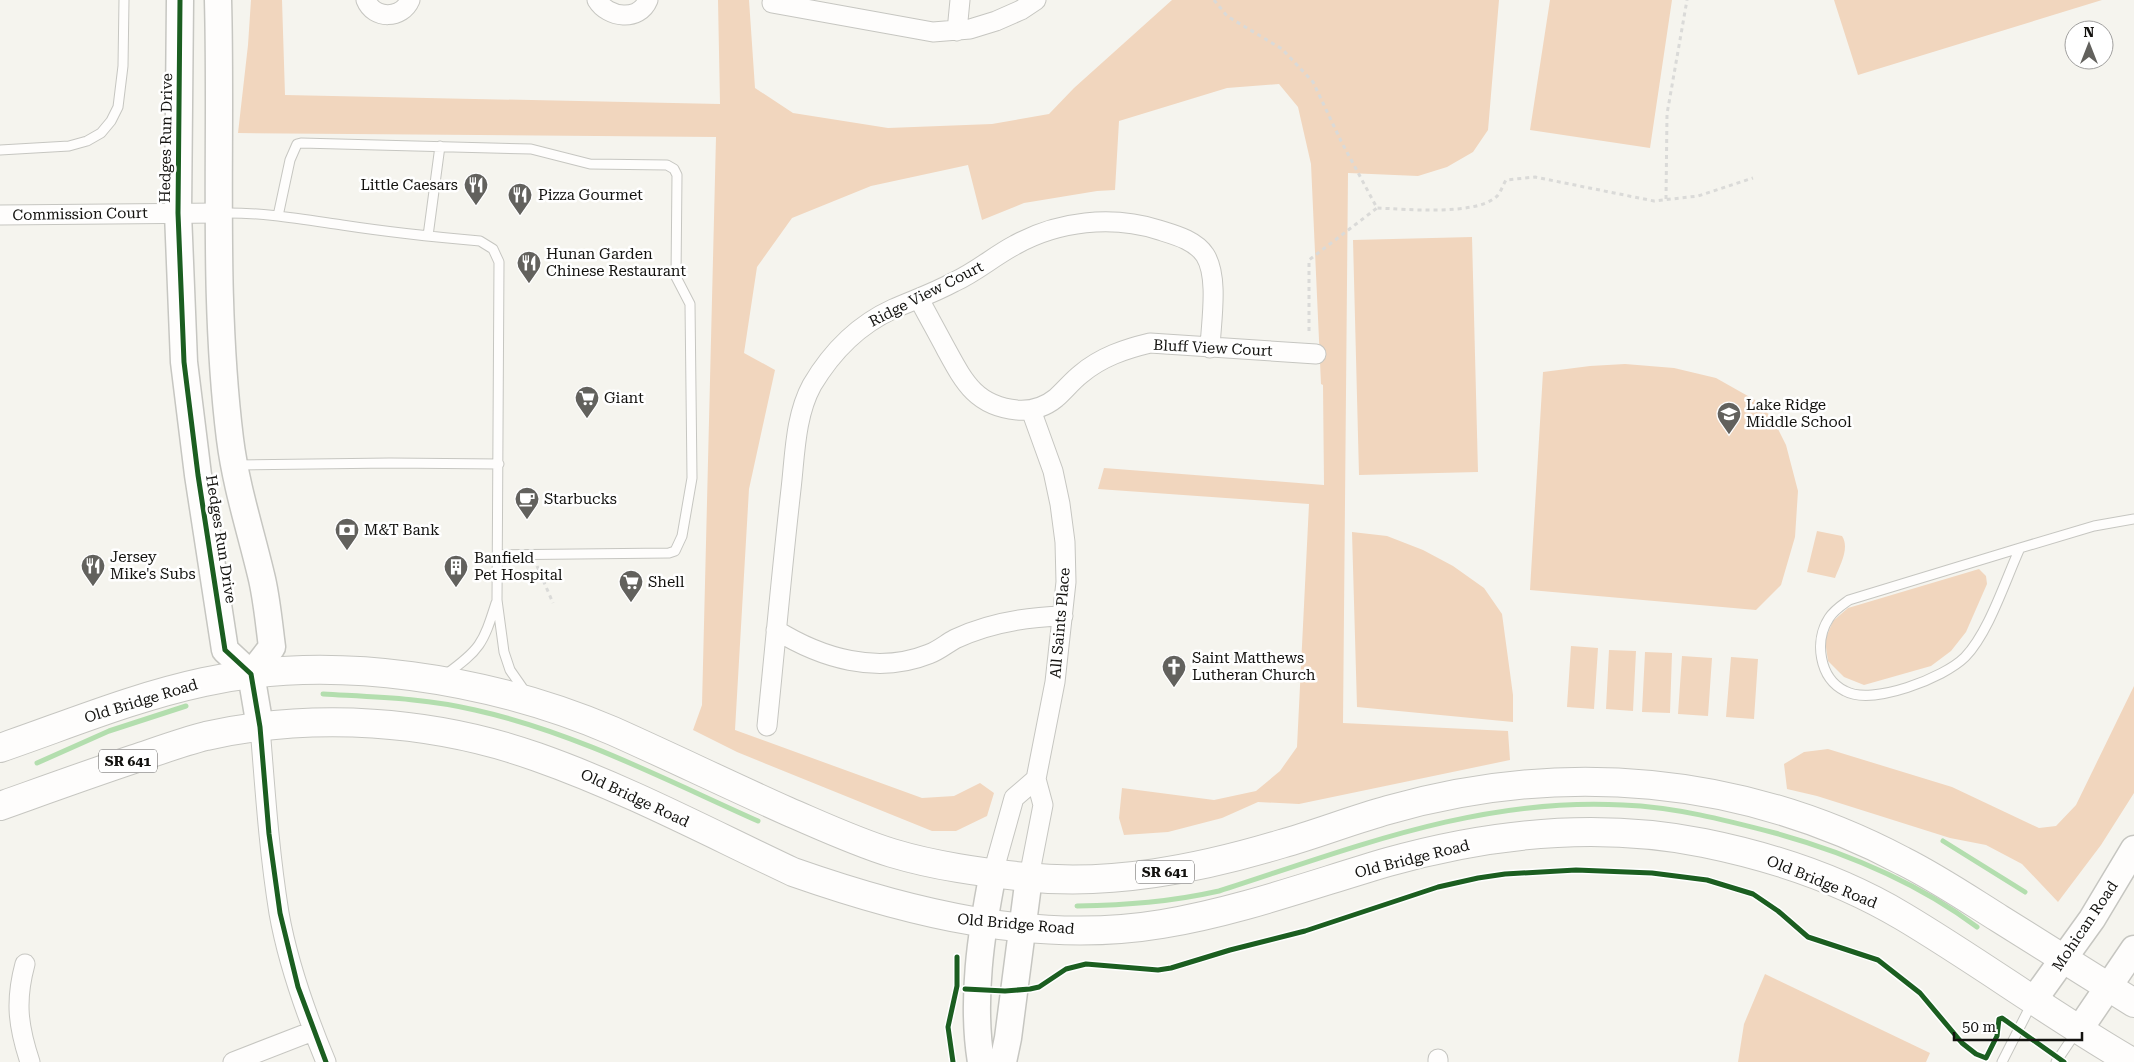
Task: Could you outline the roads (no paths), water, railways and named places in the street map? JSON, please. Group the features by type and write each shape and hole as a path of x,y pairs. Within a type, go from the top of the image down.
{"main road":[{"name":"Old Bridge Road","path":"0,748 164,691 210,680 251,674 303,670 332,670 439,680 532,702 617,733 842,836 890,852 929,863 1029,878 1062,880 1155,874 1279,845 1422,801 1484,789 1547,782 1596,780 1644,783 1693,789 1735,798 1792,815 1900,858 1954,889 2134,1003"},
{"name":"Old Bridge Road","path":"0,806 162,749 207,736 260,727 328,723 383,725 439,731 482,740 535,756 587,775 793,872 889,902 959,919 1058,930 1109,929 1160,924 1215,913 1288,894 1389,862 1447,847 1506,837 1551,832 1602,832 1644,835 1702,843 1742,852 1800,870 1857,893 1902,916 2033,1001 2132,1062"}],"street":[{"name":"Hedges Run Drive","path":"180,0 178,213 184,362 198,475 225,650 251,674 272,647 262,579 234,465 222,335 218,149 221,90 218,0"},
{"path":"366,0 375,12 382,15 393,15 401,11 410,0"},
{"path":"597,0 607,11 616,15 631,15 640,11 648,0"},
{"path":"957,31 960,0"},
{"path":"772,3 933,32 957,31 996,22 1021,10 1036,0"},
{"name":"Commission Court","path":"0,215 220,213"},
{"name":"Ridge View Court","path":"767,726 800,412 811,387 825,364 846,340 867,324 891,310 955,282 1015,244 1045,232 1077,224 1099,222 1127,223 1175,235 1194,244 1204,254 1210,265 1213,279 1210,348"},
{"name":"Bluff View Court","path":"919,299 964,382 976,395 991,404 1008,409 1031,410 1043,406 1056,398 1081,373 1105,358 1127,349 1150,344 1316,354"},
{"name":"All Saints Place","path":"1029,878 1043,805 1036,778 1055,682 1063,616 1065,572 1065,542 1060,504 1053,471 1031,410"},
{"path":"776,630 798,644 826,656 852,662 878,663 904,661 929,654 956,639 1008,621 1063,616"},
{"path":"251,674 260,727 269,834 280,914 292,966 313,1031 326,1062"},
{"path":"981,1062 978,1001 983,922 993,873 1014,798 1036,778"},
{"name":"Mohican Road","path":"2033,1001 2092,919 2134,849"},
{"path":"1003,1062 1024,927 1029,878"},
{"path":"2079,1030 2134,949"},
{"path":"25,964 19,985 19,1024 30,1062"},
{"path":"233,1062 313,1031"}],"lane":[{"path":"0,150 69,146 101,133 111,121 118,107 120,91 124,0"},
{"path":"278,216 290,160 297,144 531,149 590,164 668,165 674,169 677,175 676,277 690,304 692,478 682,536 678,546 675,551 669,553 497,556"},
{"path":"428,236 440,146"},
{"path":"220,213 241,212 480,241 487,244 497,256 499,262 497,600 507,661 532,702"},
{"path":"234,465 499,464"},
{"path":"2020,548 1982,633 1964,657 1948,670 1895,690 1863,696 1845,692 1835,684 1827,673 1822,661 1821,644 1823,630 1839,606 1849,600 2020,548 2094,526 2134,519"},
{"path":"439,680 476,651 487,630 497,600"},
{"path":"2002,1062 2033,1001"},
{"path":"2056,1062 2079,1030"}],"waterway":[{"path":"323,694 437,703 512,719 619,758 758,821"},
{"path":"37,763 109,731 186,706"},
{"path":"1077,906 1148,902 1219,891 1368,843 1468,817 1518,809 1570,805 1623,805 1681,811 1802,841 1855,860 1906,883 1930,896 1977,927"},
{"path":"1943,841 2025,892"}],"place":[{"name":"Little Caesars","path":"476,206"},
{"name":"Pizza Gourmet","path":"520,216"},
{"name":"Hunan Garden Chinese Restaurant","path":"529,284"},
{"name":"Giant","path":"587,419"},
{"name":"Lake Ridge Middle School","path":"1729,435"},
{"name":"Starbucks","path":"527,520"},
{"name":"M&T Bank","path":"347,551"},
{"name":"Jersey Mike's Subs","path":"93,587"},
{"name":"Banfield Pet Hospital","path":"456,588"},
{"name":"Shell","path":"631,603"},
{"name":"Saint Matthews Lutheran Church","path":"1174,688"}]}
